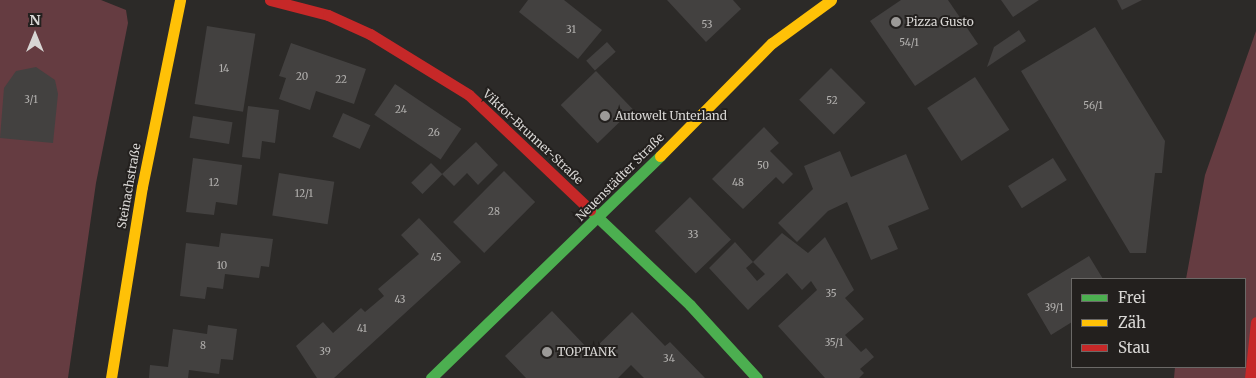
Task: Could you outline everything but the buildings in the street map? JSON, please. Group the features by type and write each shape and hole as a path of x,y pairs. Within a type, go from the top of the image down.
{"main road":[{"name":"Steinachstraße","path":"111,378 142,187 180,0"},
{"name":"Viktor-Brunner-Straße","path":"270,0 328,15 370,34 469,95 690,305 757,378"},
{"name":"Neuenstädter Straße","path":"431,378 599,218 772,43 831,0"},
{"path":"1250,378 1256,322"}],"shaded area":[{"path":"0,0 101,0 126,10 128,23 96,183 68,378 0,378"},
{"path":"1256,31 1256,378 1174,378 1175,368 1246,368 1246,278 1186,278 1205,175"}],"traffic: fast":[{"path":"431,378 660,156"},
{"path":"590,210 690,305 757,378"}],"traffic: slow":[{"path":"111,378 142,187 180,0"},
{"path":"660,156 772,43 831,0"}],"traffic: jam":[{"path":"270,0 328,15 370,34 469,95 590,210"},
{"path":"1250,378 1256,322"}],"place":[{"name":"Pizza Gusto","path":"896,22"},
{"name":"Autowelt Unterland","path":"605,116"},
{"name":"TOPTANK","path":"547,352"}]}
